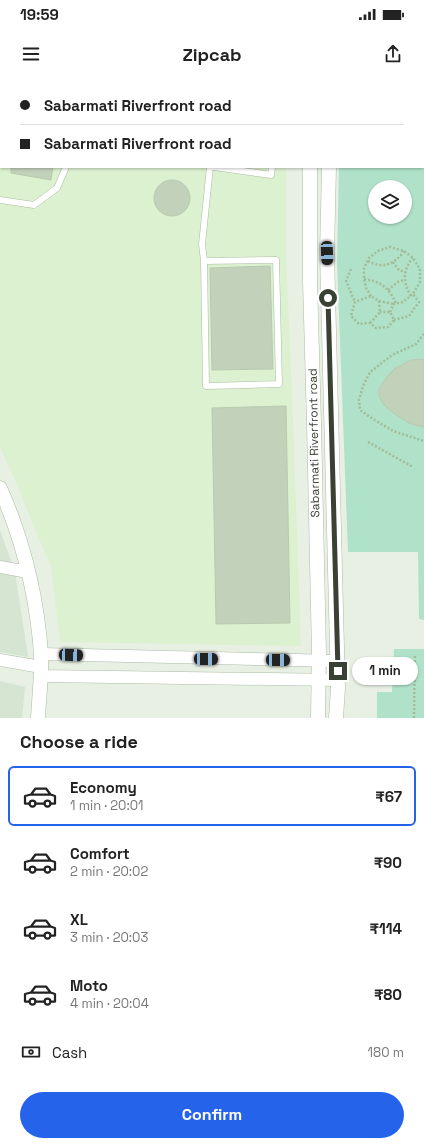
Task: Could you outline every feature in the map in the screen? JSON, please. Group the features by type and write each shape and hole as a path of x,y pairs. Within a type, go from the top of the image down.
{"street":[{"name":"Sabarmati Riverfront road","path":"310,168 310,281 319,661 318,718"},
{"name":"Sabarmati Riverfront road","path":"329,168 327,253 338,680 336,718"},
{"path":"0,488 11,513 36,603 41,666 38,718"},
{"path":"0,567 28,572"},
{"path":"177,658 178,678"},
{"path":"41,666 177,658 337,661"},
{"path":"0,660 41,666 178,678 338,680"}],"lane":[{"path":"0,200 34,205 57,188 66,168"},
{"path":"204,261 276,260 279,384 206,386 204,261 202,244 210,168"},
{"path":"221,168 271,175 272,168"}],"path":[{"path":"390,247 404,251 413,258 420,269 420,282 412,295 403,302 395,304 379,301 371,296 366,288 364,268 369,258 378,251 390,247"},
{"path":"368,261 375,265 385,265 400,257 404,251"},
{"path":"370,323 376,328 388,327 394,320 409,316 419,302 407,289 404,280 406,268 413,258"},
{"path":"393,262 398,270 405,272"},
{"path":"351,269 346,281 355,302 352,316 359,324 370,323 380,312 379,301"},
{"path":"364,278 374,280 388,290 395,304"},
{"path":"388,290 398,282 404,280"},
{"path":"355,302 371,296"},
{"path":"390,312 395,304"},
{"path":"380,312 390,312"},
{"path":"390,312 394,320"},
{"path":"424,334 416,344 392,355 370,372 363,386 359,400 360,410 373,419 393,431 424,441"},
{"path":"368,442 413,467"},
{"path":"414,718 415,654"}],"shaded area":[{"path":"0,168 286,168 286,256 301,646 60,642 51,566 0,447"},
{"path":"339,168 424,168 424,620 419,619 418,552 348,552 337,262"},
{"path":"0,530 15,572 28,657 0,652"},
{"path":"394,649 424,649 424,718 377,718 377,692 392,692"},
{"path":"0,681 25,687 22,718 0,718"}],"building":[{"path":"11,168 53,168 51,180 11,173"},
{"path":"176,180 185,185 189,191 189,205 185,211 176,216 168,216 159,211 155,205 154,194 159,185 165,181"},
{"path":"270,266 273,369 212,370 210,268"},
{"path":"424,359 424,427 411,424 386,407 379,396 379,388 394,369 411,360"},
{"path":"286,406 290,623 216,624 212,408"}],"route":[{"path":"328,298 338,671"}]}
